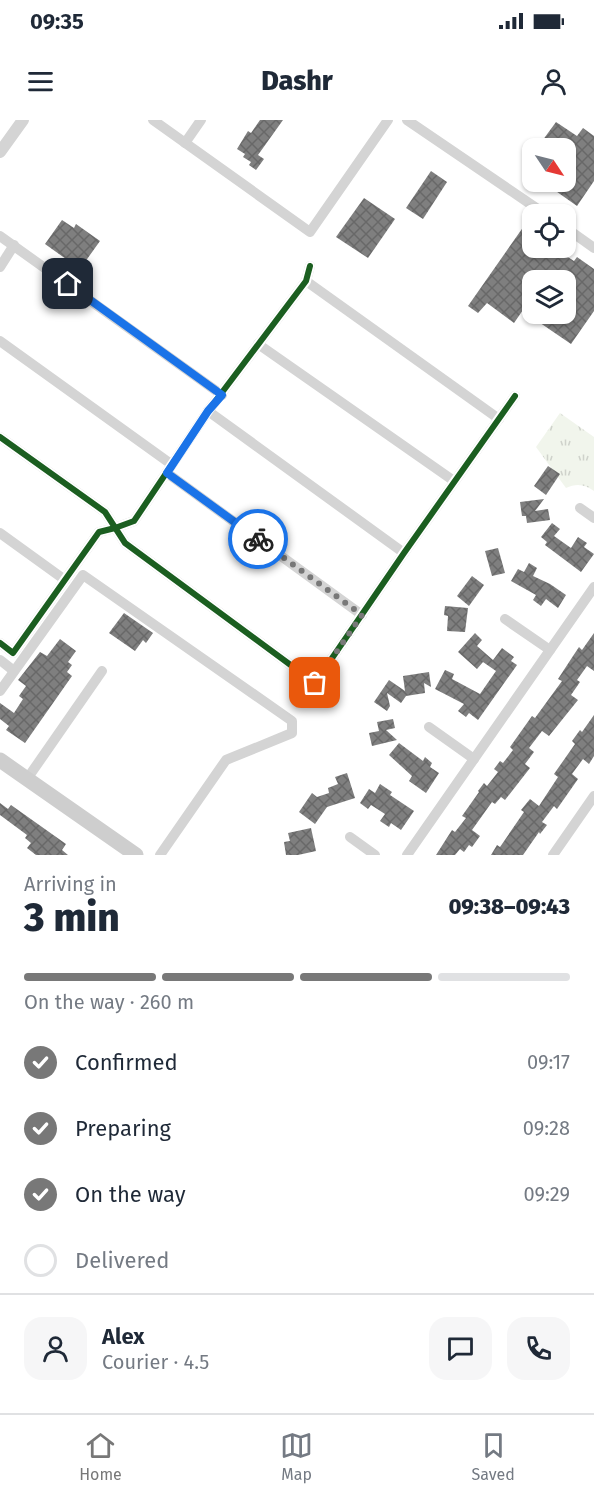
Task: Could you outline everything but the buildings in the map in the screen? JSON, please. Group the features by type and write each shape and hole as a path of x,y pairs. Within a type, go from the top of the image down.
{"main road":[{"path":"0,760 136,855"}],"street":[{"path":"0,152 23,120"},
{"path":"153,120 310,232 388,120"},
{"path":"185,143 201,120"},
{"path":"407,120 530,204"},
{"path":"576,235 594,248"},
{"path":"0,236 222,395"},
{"path":"0,267 14,245"},
{"path":"0,643 13,653 99,532 134,520 208,411 306,281 310,266"},
{"path":"306,281 499,419"},
{"path":"0,340 362,615"},
{"path":"258,344 454,481"},
{"path":"0,437 105,512 125,543 315,683 515,396"},
{"path":"208,411 404,553"},
{"path":"580,508 594,518"},
{"path":"0,533 65,580"},
{"path":"0,691 83,574 292,722 292,733 226,760 160,855"},
{"path":"407,855 594,587"},
{"path":"506,619 550,650"},
{"path":"0,660 14,671"},
{"path":"27,778 102,671"},
{"path":"429,728 474,759"},
{"path":"553,855 594,796"},
{"path":"350,837 375,855"}],"green space":[{"path":"560,413 594,437 594,491 580,485 566,488 536,447"}],"cycle path":[{"path":"0,643 13,653 99,532 134,521 208,411 306,281 310,266"},
{"path":"0,437 105,512 125,543 315,683 515,396"}],"way so far":[{"path":"258,539 362,615 315,683"}],"route":[{"path":"68,284 222,395 208,411 167,473 258,539"}]}
